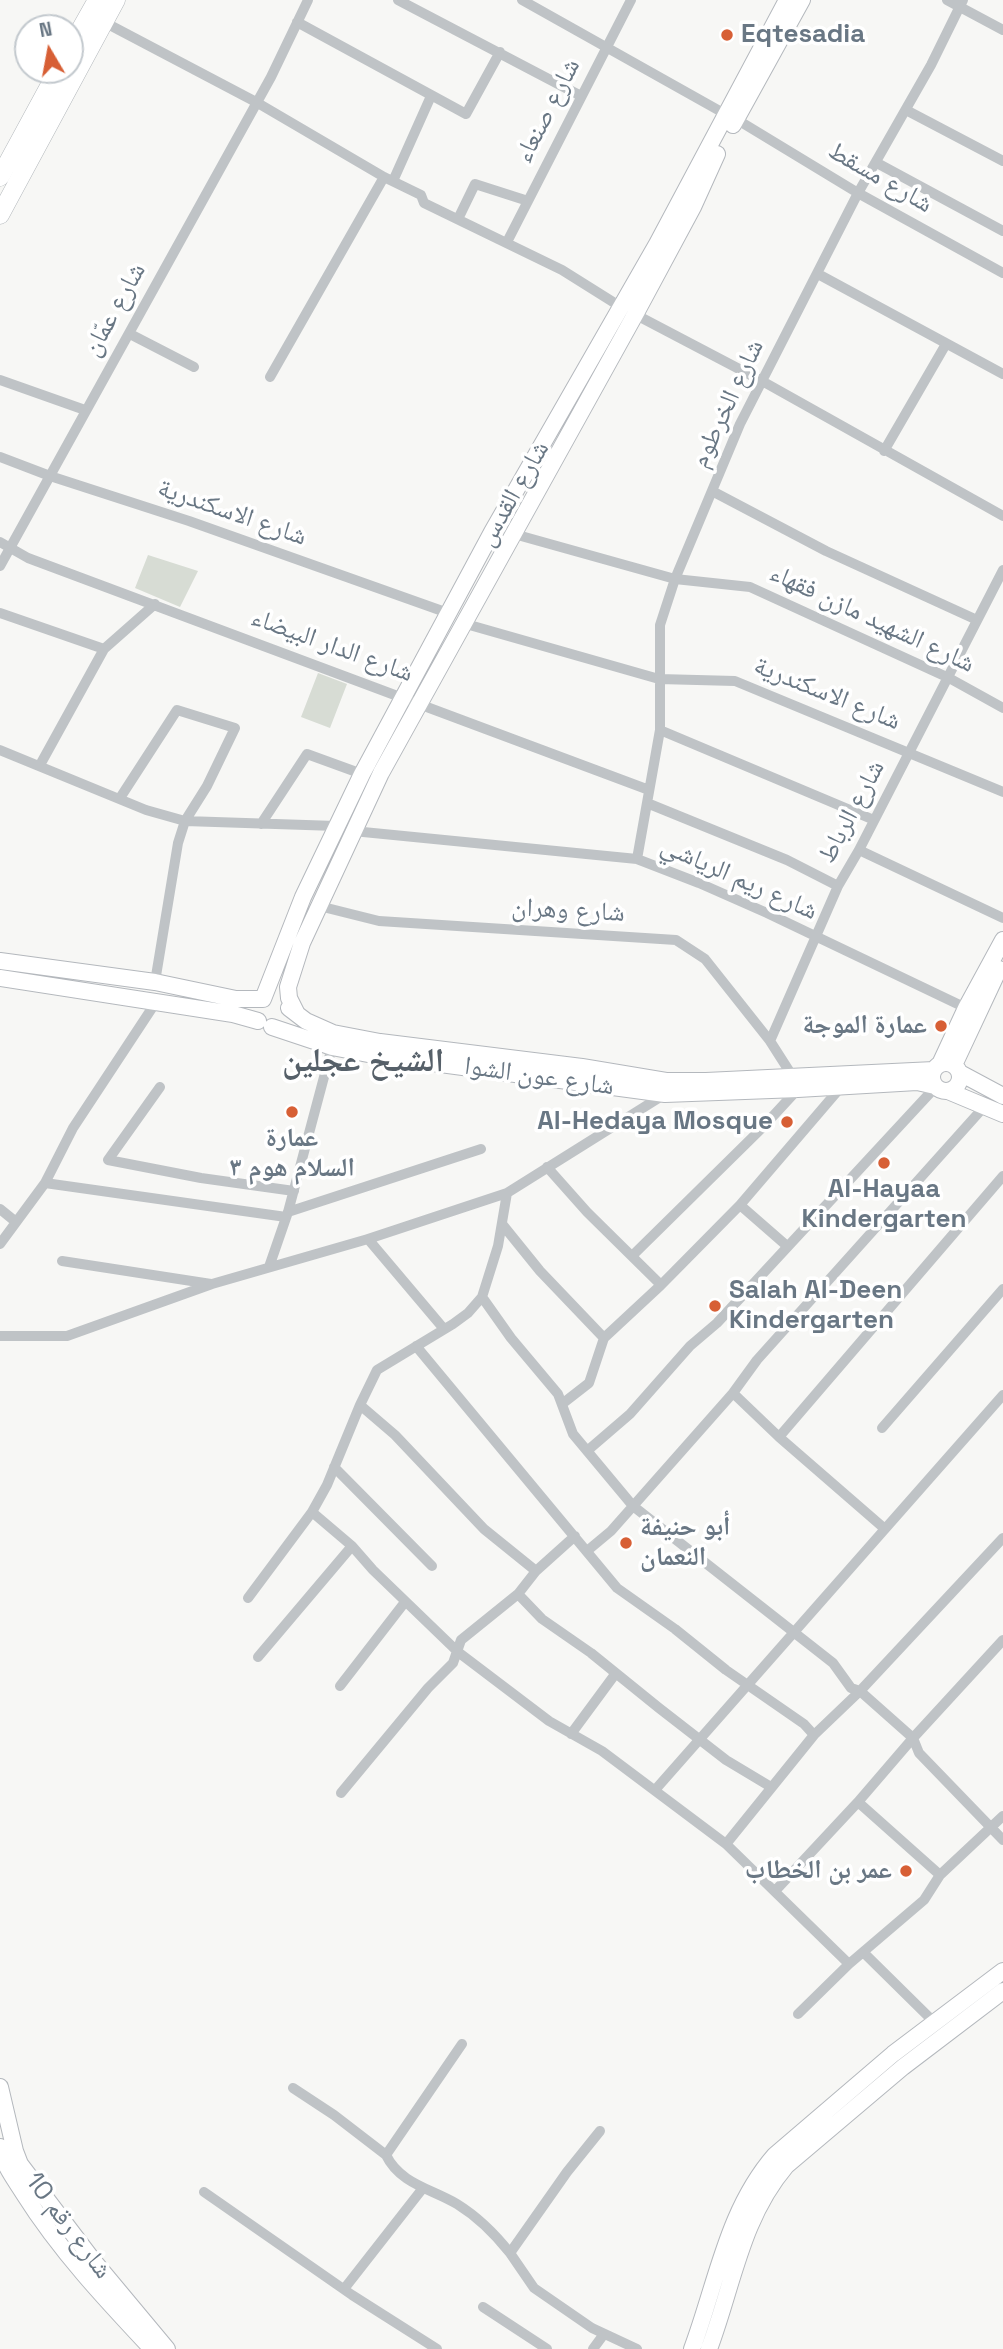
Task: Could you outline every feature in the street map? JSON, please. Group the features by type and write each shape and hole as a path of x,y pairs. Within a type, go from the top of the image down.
{"main road":[{"path":"84,23 97,0"},
{"path":"0,215 116,0"},
{"name":"شارع القدس","path":"732,117 787,0"},
{"name":"شارع القدس","path":"290,1010 288,987 302,943 381,773 466,624 732,117 802,0"},
{"path":"0,177 50,84"},
{"name":"شارع القدس","path":"263,999 303,897 403,696 492,532 629,310"},
{"path":"1003,940 966,1009 947,1068 956,1087 938,1090 932,1078 947,1068 1003,961"},
{"path":"0,961 155,982 243,999 277,998 290,1010 284,1020 265,1024 256,1006 263,999"},
{"name":"شارع عون الشوا","path":"0,978 233,1014 332,1047 373,1055 665,1094 947,1068"},
{"path":"243,999 259,992 271,982"},
{"name":"شارع عون الشوا","path":"290,1010 333,1032 380,1042 582,1067 666,1081 796,1083 841,1087 917,1082 1003,1114"},
{"path":"947,1068 1003,1096"},
{"path":"692,2349 735,2217 754,2181 775,2155 893,2054 1003,1971"},
{"path":"709,2349 746,2232 755,2210 776,2178 786,2166 903,2067 1003,1991"},
{"name":"شارع رقم 10","path":"0,2087 20,2164 92,2259 167,2349"},
{"name":"شارع رقم 10","path":"0,2147 7,2170 42,2222 102,2296 152,2349"}],"street":[{"name":"شارع عمّان","path":"0,566 5,545 50,476 130,334 271,77 308,0"},
{"path":"398,0 581,96"},
{"name":"شارع مسقط","path":"522,0 1003,273"},
{"name":"شارع صنعاء","path":"507,242 631,0"},
{"path":"947,0 961,3 1003,30"},
{"name":"شارع الخرطوم","path":"637,859 656,765 660,730 660,625 676,579 740,424 858,193 906,110 961,3"},
{"path":"104,22 256,102 388,179 421,195 424,203 562,270 629,310 1003,516"},
{"path":"297,22 466,114 500,52"},
{"path":"270,377 388,179 431,96"},
{"path":"906,110 1003,161"},
{"path":"877,163 1003,231"},
{"path":"458,219 475,184 528,201"},
{"path":"818,274 1003,374"},
{"path":"130,334 194,367"},
{"path":"884,451 946,344"},
{"path":"0,380 85,410"},
{"name":"شارع الاسكندرية","path":"0,457 448,613"},
{"path":"712,491 826,551 977,620"},
{"name":"شارع الشهيد مازن فقهاء","path":"514,534 676,579 750,587 948,678 1003,708"},
{"name":"شارع الدار البيضاء","path":"5,545 28,558 649,790"},
{"name":"شارع الرباط","path":"770,1041 838,886 1003,570"},
{"path":"40,765 104,649 155,604"},
{"path":"0,613 104,649"},
{"name":"شارع الاسكندرية","path":"466,624 659,679 734,681 1003,792"},
{"path":"120,798 177,710 235,727 207,786 185,821 178,843 155,982"},
{"path":"660,730 874,820"},
{"path":"0,750 146,810 185,821 336,826"},
{"path":"261,824 307,754 362,774"},
{"path":"647,803 787,860 838,886"},
{"name":"شارع ريم الرياشي","path":"353,831 637,859 699,883 966,1009"},
{"path":"859,850 1003,918"},
{"name":"شارع وهران","path":"319,906 379,922 676,940 705,959 770,1041"},
{"path":"0,1244 45,1183 72,1128 156,1002"},
{"path":"633,1255 762,1128 796,1083 770,1041"},
{"path":"270,1267 294,1191 332,1047"},
{"path":"160,1087 108,1160 201,1178 294,1191"},
{"path":"562,1404 589,1383 604,1338 740,1205 841,1087"},
{"path":"587,1451 630,1414 690,1346 717,1323 787,1246 938,1090"},
{"path":"0,1336 66,1336 212,1284 507,1193 665,1094"},
{"path":"587,1551 611,1531 733,1393 757,1360 983,1108"},
{"path":"45,1183 287,1215 481,1149"},
{"path":"547,1167 587,1212 661,1285"},
{"path":"779,1437 1003,1176"},
{"path":"248,1598 312,1512 327,1485 377,1370 468,1313 482,1297 498,1246 507,1193"},
{"path":"740,1205 787,1246"},
{"path":"0,1209 16,1222"},
{"path":"502,1224 540,1271 604,1338"},
{"path":"368,1238 444,1329"},
{"path":"62,1261 212,1284"},
{"path":"882,1428 1003,1289"},
{"path":"482,1297 511,1338 558,1394 573,1434 633,1506 833,1663 851,1688 860,1691 913,1738 919,1753 1003,1840"},
{"path":"416,1346 617,1588 804,1724 814,1735"},
{"path":"733,1393 779,1437 885,1529"},
{"path":"655,1790 1003,1395"},
{"path":"360,1405 395,1435 484,1529 536,1571"},
{"path":"334,1467 432,1566"},
{"path":"312,1512 352,1546 373,1570 458,1652 549,1721 602,1751 726,1843 849,1964"},
{"path":"341,1793 428,1688 453,1663 461,1640 518,1594 536,1571 575,1536"},
{"path":"726,1843 814,1735 860,1691 1003,1538"},
{"path":"258,1657 352,1546"},
{"path":"518,1594 542,1619 726,1759 771,1787"},
{"path":"340,1686 405,1602"},
{"path":"775,1891 1003,1640"},
{"path":"571,1734 616,1673"},
{"path":"858,1802 940,1875"},
{"path":"798,2014 849,1964 924,1900 940,1875 1003,1816"},
{"path":"863,1952 935,2023"},
{"path":"386,2155 462,2044"},
{"path":"293,2088 386,2155 400,2174 456,2203 479,2220 510,2253 534,2288 592,2328 637,2349"},
{"path":"510,2253 600,2131"},
{"path":"344,2289 423,2188"},
{"path":"204,2192 344,2289 437,2349"},
{"path":"483,2307 547,2349"},
{"path":"593,2349 604,2334"}],"shaded area":[{"path":"148,555 198,571 180,607 135,588"},
{"path":"318,673 347,684 330,728 301,717"}],"place":[{"name":"Eqtesadia","path":"727,35"},
{"name":"عمارة الموجة","path":"941,1026"},
{"name":"عمارة السلام هوم ٣","path":"292,1112"},
{"name":"Al-Hedaya Mosque","path":"787,1122"},
{"name":"Al-Hayaa Kindergarten","path":"884,1163"},
{"name":"Salah Al-Deen Kindergarten","path":"715,1306"},
{"name":"أبو حنيفة النعمان","path":"626,1543"},
{"name":"عمر بن الخطاب","path":"906,1871"}],"district":[{"name":"الشيخ عجلين","path":"363,1062"}]}
